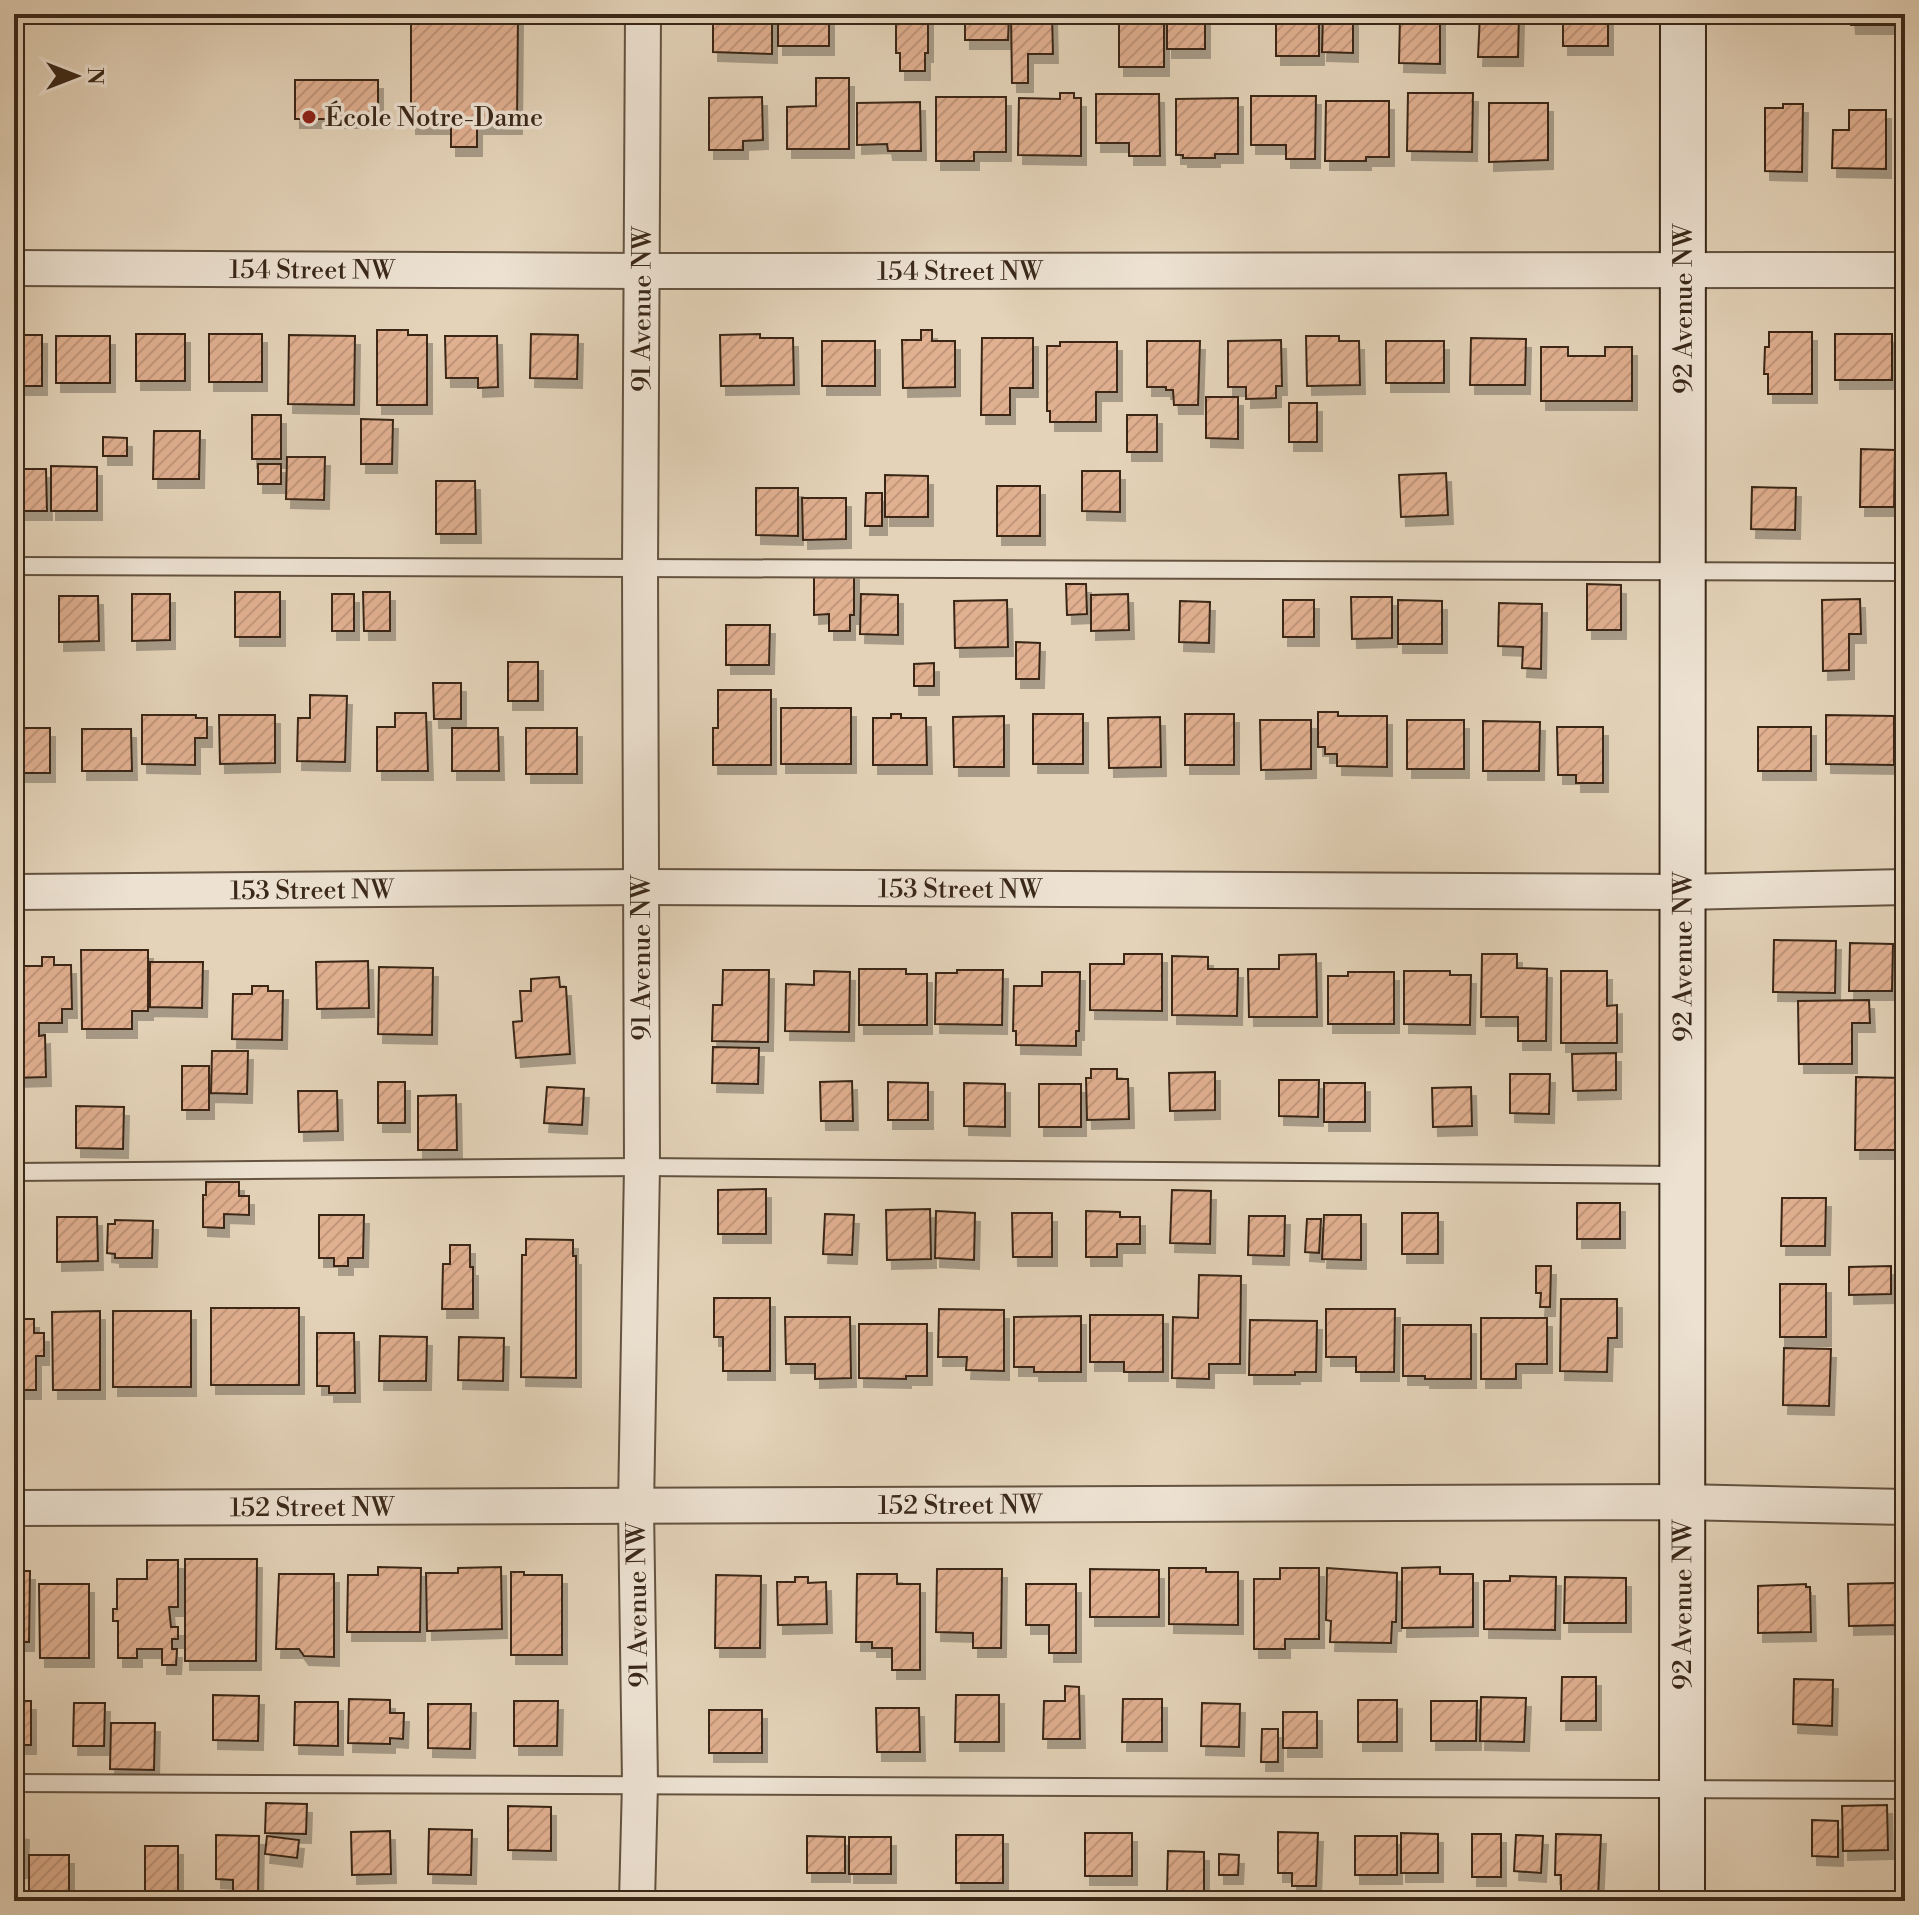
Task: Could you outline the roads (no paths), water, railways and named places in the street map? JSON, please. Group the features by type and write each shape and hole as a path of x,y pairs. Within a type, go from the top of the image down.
{"street":[{"name":"91 Avenue NW","path":"637,1901 640,1783 636,1507 642,1167 640,569 643,14"},
{"name":"92 Avenue NW","path":"1682,1901 1681,1502 1685,1175 1682,892 1685,572 1683,14"},
{"name":"154 Street NW","path":"14,268 1905,270"},
{"name":"153 Street NW","path":"14,892 641,887 1682,892 1905,887"},
{"name":"152 Street NW","path":"14,1508 1681,1502 1905,1507"}],"lane":[{"path":"14,566 1905,572"},
{"path":"14,1172 642,1167 1685,1175"},
{"path":"14,1783 1905,1790"}],"place":[{"name":"École Notre-Dame","path":"309,117"}]}
